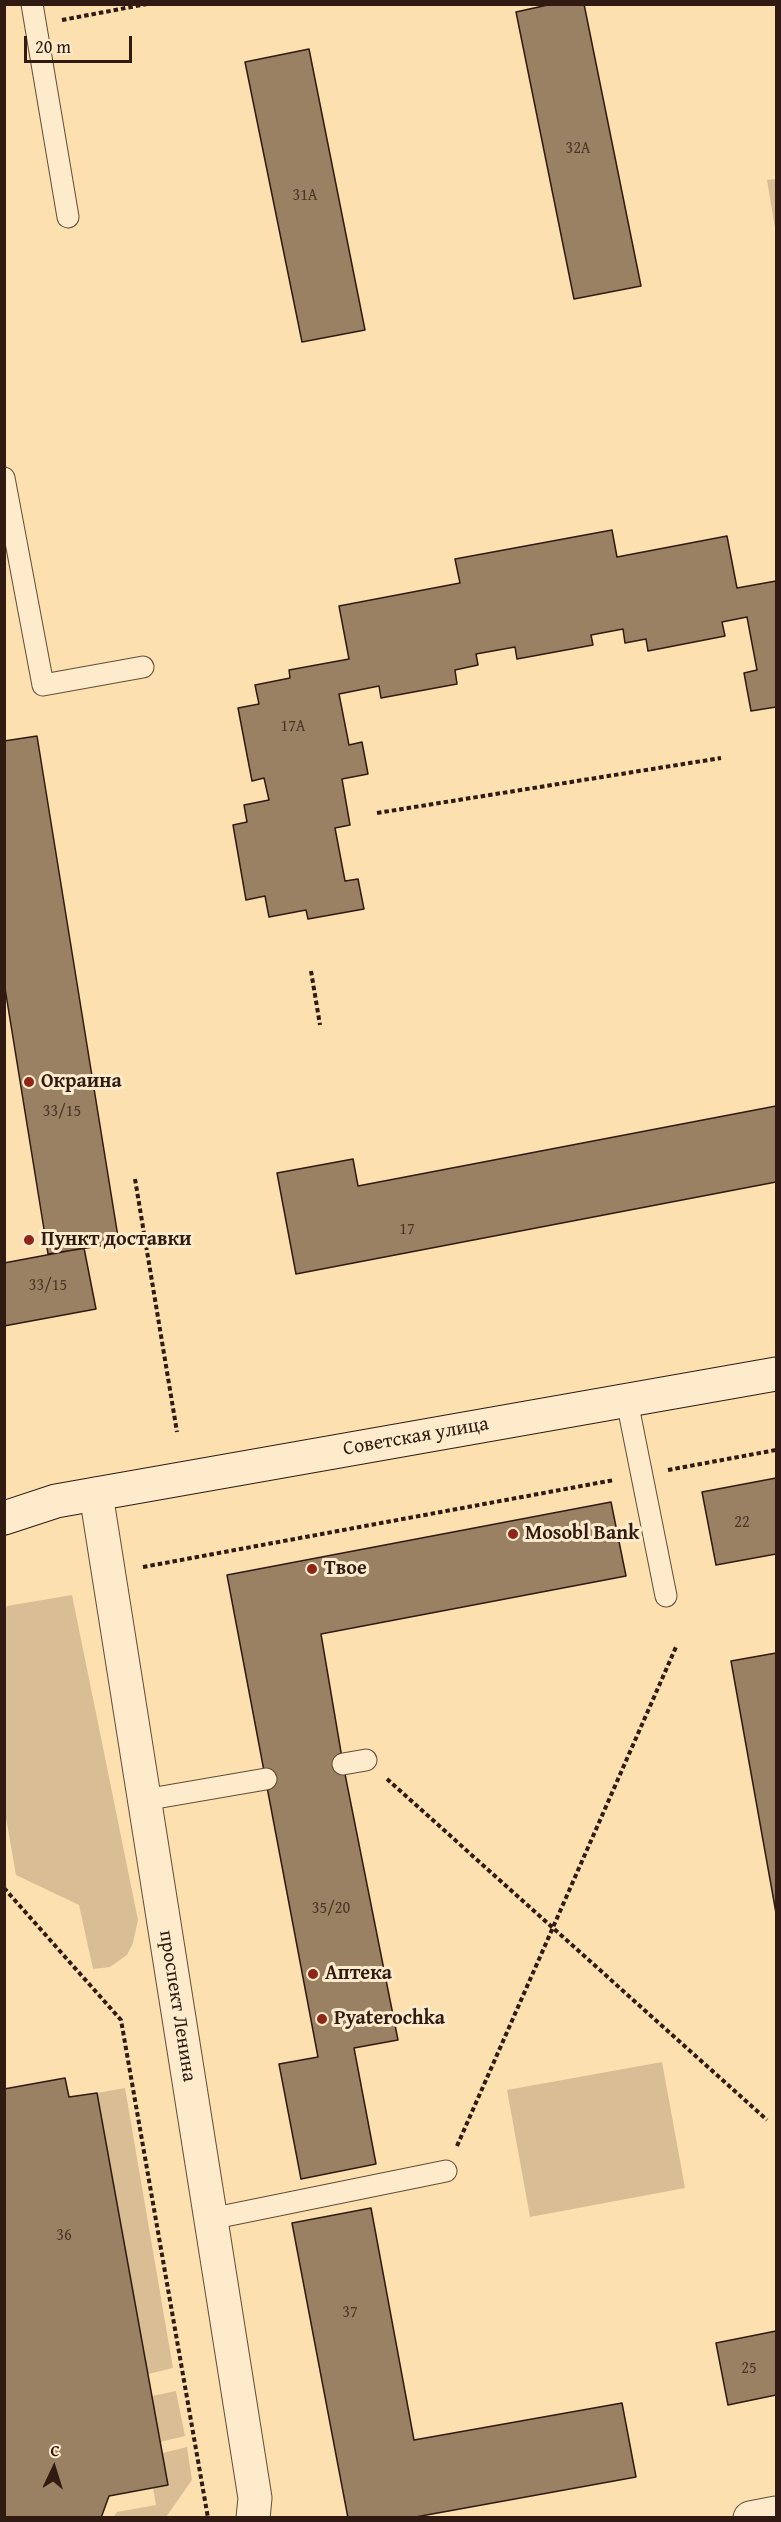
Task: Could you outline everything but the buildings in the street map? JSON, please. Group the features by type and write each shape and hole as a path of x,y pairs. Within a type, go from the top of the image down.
{"street":[{"name":"Советская улица","path":"4,1518 56,1501 777,1374"},
{"name":"проспект Ленина","path":"96,1494 255,2498 253,2517"},
{"name":"Советская улица","path":"4,1498 56,1501"}],"lane":[{"path":"34,15 68,217"},
{"path":"4,478 43,685 143,667"},
{"path":"627,1401 666,1596"},
{"path":"344,1764 366,1760"},
{"path":"144,1800 266,1779"},
{"path":"210,2219 446,2171"}],"path":[{"path":"34,15 147,4"},
{"path":"377,813 721,758"},
{"path":"312,971 320,1025"},
{"path":"135,1179 177,1432"},
{"path":"108,1574 777,1450"},
{"path":"446,2171 676,1647"},
{"path":"366,1760 767,2120"},
{"path":"4,1888 121,2020 207,2517"}],"shaded area":[{"path":"776,179 776,234 767,180"},
{"path":"72,1595 138,1920 133,1943 127,1955 110,1967 93,1969 79,1905 16,1875 5,1812 5,1610 7,1606"},
{"path":"662,2062 685,2188 530,2217 507,2090"},
{"path":"125,2088 173,2368 148,2374 97,2093"},
{"path":"176,2391 185,2436 160,2442 152,2396"},
{"path":"187,2447 192,2480 166,2517 113,2518 117,2512 156,2505 153,2488 162,2453"}],"place":[{"name":"Окраина","path":"29,1082"},
{"name":"Пункт доставки","path":"29,1240"},
{"name":"Mosobl Bank","path":"513,1534"},
{"name":"Твое","path":"312,1569"},
{"name":"Аптека","path":"313,1974"},
{"name":"Pyaterochka","path":"322,2019"}]}
